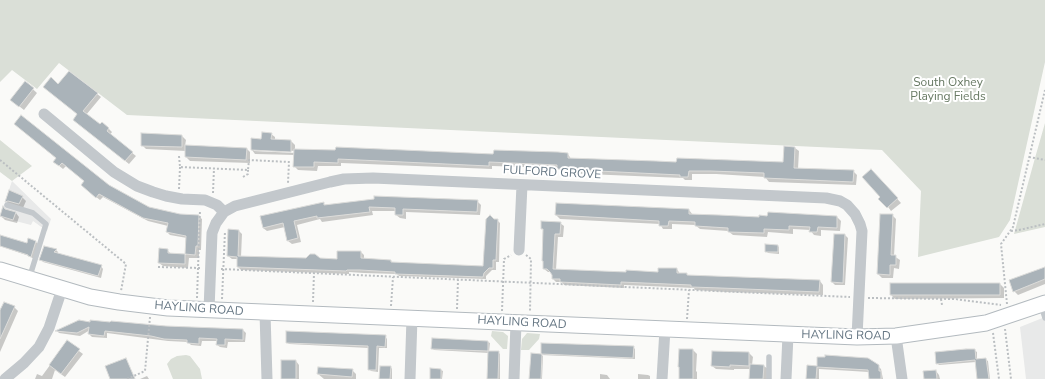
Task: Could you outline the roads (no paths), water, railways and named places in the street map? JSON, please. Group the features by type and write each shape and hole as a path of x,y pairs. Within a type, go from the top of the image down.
{"street":[{"path":"44,114 123,178 153,192 179,198 201,199 212,203 224,212 216,223 212,233 209,310"},
{"name":"FULFORD GROVE","path":"224,212 235,206 288,192 355,178 819,198 840,201 855,214 860,224 862,237 856,337"},
{"path":"519,250 522,185"},
{"name":"HAYLING ROAD","path":"0,270 90,297 151,306 265,313 391,317 788,335 856,337 896,336 986,323 1044,309"},
{"path":"5,379 24,363 39,347 49,328 62,289"},
{"path":"265,313 267,379"},
{"path":"410,379 412,318"},
{"path":"514,379 516,323"},
{"path":"662,379 665,329"},
{"path":"786,379 788,335"},
{"path":"896,336 902,379"}],"lane":[{"path":"7,205 33,213 46,224 29,279"},
{"path":"768,357 768,379"}],"park label":[{"name":"South Oxhey Playing Fields","path":"948,90"}]}
